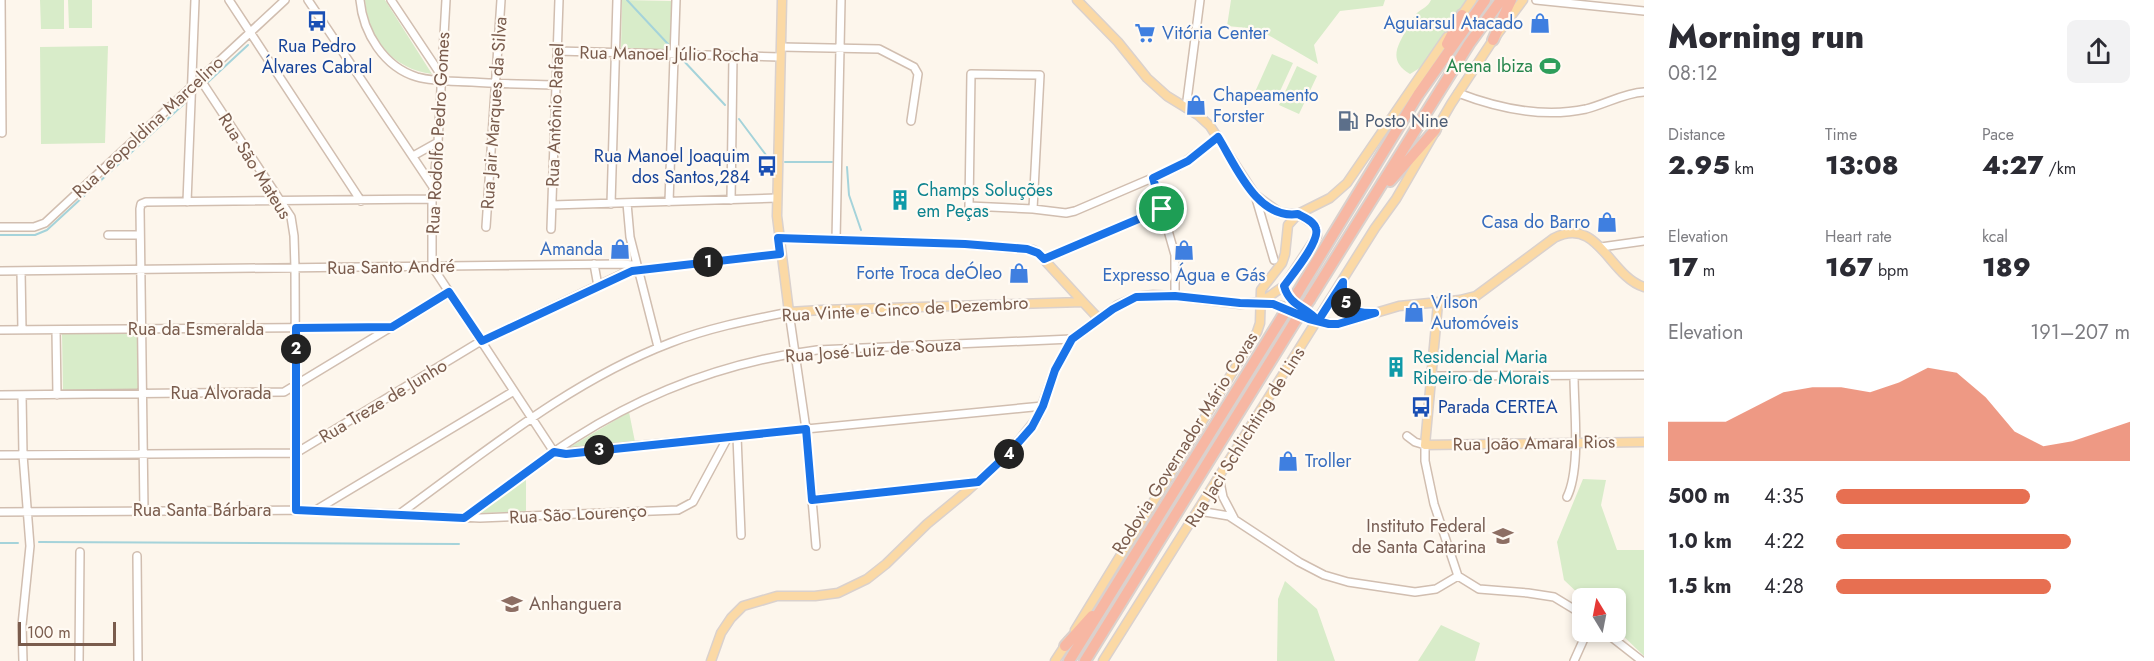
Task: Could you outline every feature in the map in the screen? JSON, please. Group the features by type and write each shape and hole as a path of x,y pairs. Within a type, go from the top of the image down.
{"highway":[{"name":"Rodovia Governador Mário Covas","path":"1069,661 1418,95 1485,0"},
{"name":"Rodovia Governador Mário Covas","path":"1085,661 1469,44 1501,0"},
{"path":"1493,40 1511,0"},
{"path":"1418,95 1462,15"},
{"path":"1368,206 1435,130"},
{"path":"1065,646 1110,596"}],"main road":[{"path":"782,0 777,198 778,238 789,312"},
{"path":"1077,0 1118,42 1147,78 1167,96 1206,122 1255,195 1280,213 1298,214 1315,225 1317,237 1284,286 1260,302"},
{"path":"1055,661 1252,340 1260,323 1263,285 1284,258 1288,225 1298,214 1330,198 1347,183 1472,0"},
{"name":"Rua Jaci Schlichting de Lins","path":"1103,661 1375,228 1401,191 1458,93 1523,0"},
{"path":"1308,338 1338,324 1399,306 1465,299 1479,294 1558,235 1574,232 1593,239 1629,280 1644,287"},
{"path":"778,238 965,244 1027,249 1038,253 1099,319"},
{"path":"1343,282 1344,297 1351,309 1363,313 1375,313"},
{"path":"1284,286 1288,298 1312,314 1318,321"},
{"path":"711,661 721,633 743,606 777,596 815,596 838,593 855,586 877,572 927,524 1010,452 1025,435 1043,406 1055,370 1072,339 1118,305 1136,297 1175,296 1240,303 1260,302 1281,306 1318,321 1338,324"},
{"name":"Rua Vinte e Cinco de Dezembro","path":"789,312 1083,302"},
{"path":"1240,303 1252,312 1260,323"},
{"path":"1425,445 1438,303"},
{"name":"Rua João Amaral Rios","path":"1425,445 1644,441"}],"street":[{"path":"1,0 2,133"},
{"path":"187,202 195,0"},
{"path":"229,0 361,201"},
{"name":"Rua Leopoldina Marcelino","path":"0,227 34,226 45,223 285,0"},
{"path":"308,0 433,188"},
{"path":"360,0 367,30 376,46 388,60 408,73 495,83 555,84"},
{"path":"391,0 440,78"},
{"name":"Rua Rodolfo Pedro Gomes","path":"432,266 432,200 438,142 446,0"},
{"name":"Rua Jair Marques da Silva","path":"486,227 501,0"},
{"name":"Rua Antônio Rafael","path":"551,229 559,0"},
{"path":"611,204 617,0"},
{"path":"669,202 676,0"},
{"path":"836,240 841,0"},
{"path":"1186,108 1200,0"},
{"path":"1536,0 1644,11"},
{"name":"Rua Manoel Júlio Rocha","path":"557,51 733,56 840,48 879,49 914,67 918,74 911,121"},
{"path":"731,200 733,56"},
{"path":"1033,208 1040,75 971,74 969,206 1033,208 1066,213 1075,211 1188,161 1218,137"},
{"name":"Rua São Mateus","path":"200,79 291,217 295,268 296,510"},
{"path":"1458,93 1515,110 1565,111 1591,107 1633,92 1644,92"},
{"path":"413,156 438,142"},
{"path":"1153,178 1175,255 1175,296"},
{"path":"1255,195 1274,260"},
{"path":"552,205 777,198"},
{"path":"144,511 141,204 146,202 432,200"},
{"path":"627,203 630,237 658,347"},
{"path":"1044,259 1162,209"},
{"path":"108,235 140,235"},
{"path":"1601,247 1644,241"},
{"name":"Rua Santo André","path":"0,271 594,264 628,264 639,270 780,254"},
{"path":"594,264 598,286"},
{"path":"432,266 554,452 566,454 1043,406"},
{"name":"Rua Treze de Junho","path":"296,453 482,341 622,274 639,270"},
{"path":"21,271 22,330"},
{"name":"Rua Alvorada","path":"0,395 280,393 296,386 449,292"},
{"path":"789,312 806,429 816,546"},
{"name":"Rua Vinte e Cinco de Dezembro","path":"398,515 532,418 581,387 658,347 708,330 789,312"},
{"name":"Rua da Esmeralda","path":"0,330 392,327"},
{"path":"56,330 57,395"},
{"name":"Rua José Luiz de Souza","path":"464,518 554,452 613,416 688,381 713,372 795,353 833,349 1072,339"},
{"path":"1431,376 1644,375"},
{"path":"1568,497 1573,484 1574,376"},
{"path":"316,510 514,391"},
{"path":"22,395 23,455 30,546 22,625 23,661"},
{"path":"736,436 741,535"},
{"path":"1407,436 1414,442 1425,445 1425,461 1434,504 1458,576 1479,589 1554,597 1572,608"},
{"name":"Rua São Lourenço","path":"316,510 464,518 569,516 678,510 693,502 728,437"},
{"path":"0,455 296,453"},
{"path":"1219,477 1222,497 1235,520"},
{"path":"812,500 978,482"},
{"name":"Rua Santa Bárbara","path":"0,512 316,510"},
{"path":"1196,515 1205,512 1229,516 1306,566 1324,575 1348,582 1415,591 1436,589 1458,576"},
{"path":"79,661 80,552"},
{"path":"136,556 138,661"},
{"path":"1574,661 1583,642"},
{"path":"1618,642 1642,661"}],"green space":[{"path":"40,0 64,0 64,29 41,29"},
{"path":"68,0 92,0 92,28 69,28"},
{"path":"365,0 385,0 432,74 406,66 385,50 371,27"},
{"path":"622,0 672,1 671,50 621,49"},
{"path":"1231,0 1385,0 1383,6 1340,11 1314,45 1318,64 1258,29 1227,26"},
{"path":"1431,0 1466,0 1423,66 1410,74 1399,64 1396,53 1414,16"},
{"path":"108,46 105,143 41,144 40,47"},
{"path":"1272,54 1293,63 1275,102 1255,92"},
{"path":"1297,66 1317,76 1299,114 1279,105"},
{"path":"138,333 139,390 63,392 62,334"},
{"path":"629,412 635,442 565,450"},
{"path":"526,476 526,512 480,513"},
{"path":"1583,479 1606,480 1601,505 1617,550 1644,550 1644,656 1626,639 1626,588 1572,588 1564,580 1557,542"},
{"path":"1285,581 1317,609 1335,661 1277,661 1278,599"},
{"path":"1441,625 1480,643 1475,661 1418,661"}],"waterway":[{"path":"627,0 668,44"},
{"path":"207,83 248,45"},
{"path":"682,59 725,105"},
{"path":"0,235 35,235 47,230 186,102"},
{"path":"739,119 766,155"},
{"path":"785,162 832,162"},
{"path":"847,167 849,195 861,230"},
{"path":"39,542 459,544"},
{"path":"0,543 18,543"}],"place":[{"name":"Rua Pedro Álvares Cabral","path":"317,21"},
{"name":"Aguiarsul Atacado","path":"1540,23"},
{"name":"Vitória Center","path":"1145,33"},
{"name":"Arena Ibiza","path":"1550,66"},
{"name":"Chapeamento Forster","path":"1196,105"},
{"name":"Posto Nine","path":"1348,121"},
{"name":"Rua Manoel Joaquim dos Santos,284","path":"767,166"},
{"name":"Champs Soluções em Peças","path":"900,200"},
{"name":"Casa do Barro","path":"1607,222"},
{"name":"Amanda","path":"620,249"},
{"name":"Expresso Água e Gás","path":"1184,250"},
{"name":"Forte Troca deÓleo","path":"1019,273"},
{"name":"Vilson Automóveis","path":"1414,312"},
{"name":"Residencial Maria Ribeiro de Morais","path":"1396,367"},
{"name":"Parada CERTEA","path":"1421,407"},
{"name":"Troller","path":"1288,461"},
{"name":"Instituto Federal de Santa Catarina","path":"1503,536"},
{"name":"Anhanguera","path":"512,604"}],"route":[{"path":"1218,137 1243,178 1265,205 1286,215 1298,214 1315,225 1317,237 1284,286 1288,298 1312,314 1318,321 1343,282 1344,297 1351,309 1363,313 1375,313 1338,324 1329,324 1309,319 1281,306 1260,302 1240,303 1165,295 1136,297 1118,305 1072,339 1055,370 1043,406 1032,427 1010,452 978,482 812,500 806,429 566,454 554,452 464,518 296,510 296,328 392,327 449,292 482,341 628,272 780,254 778,238 965,244 1033,250 1044,259 1162,209 1153,178 1188,161 1218,137"}]}
